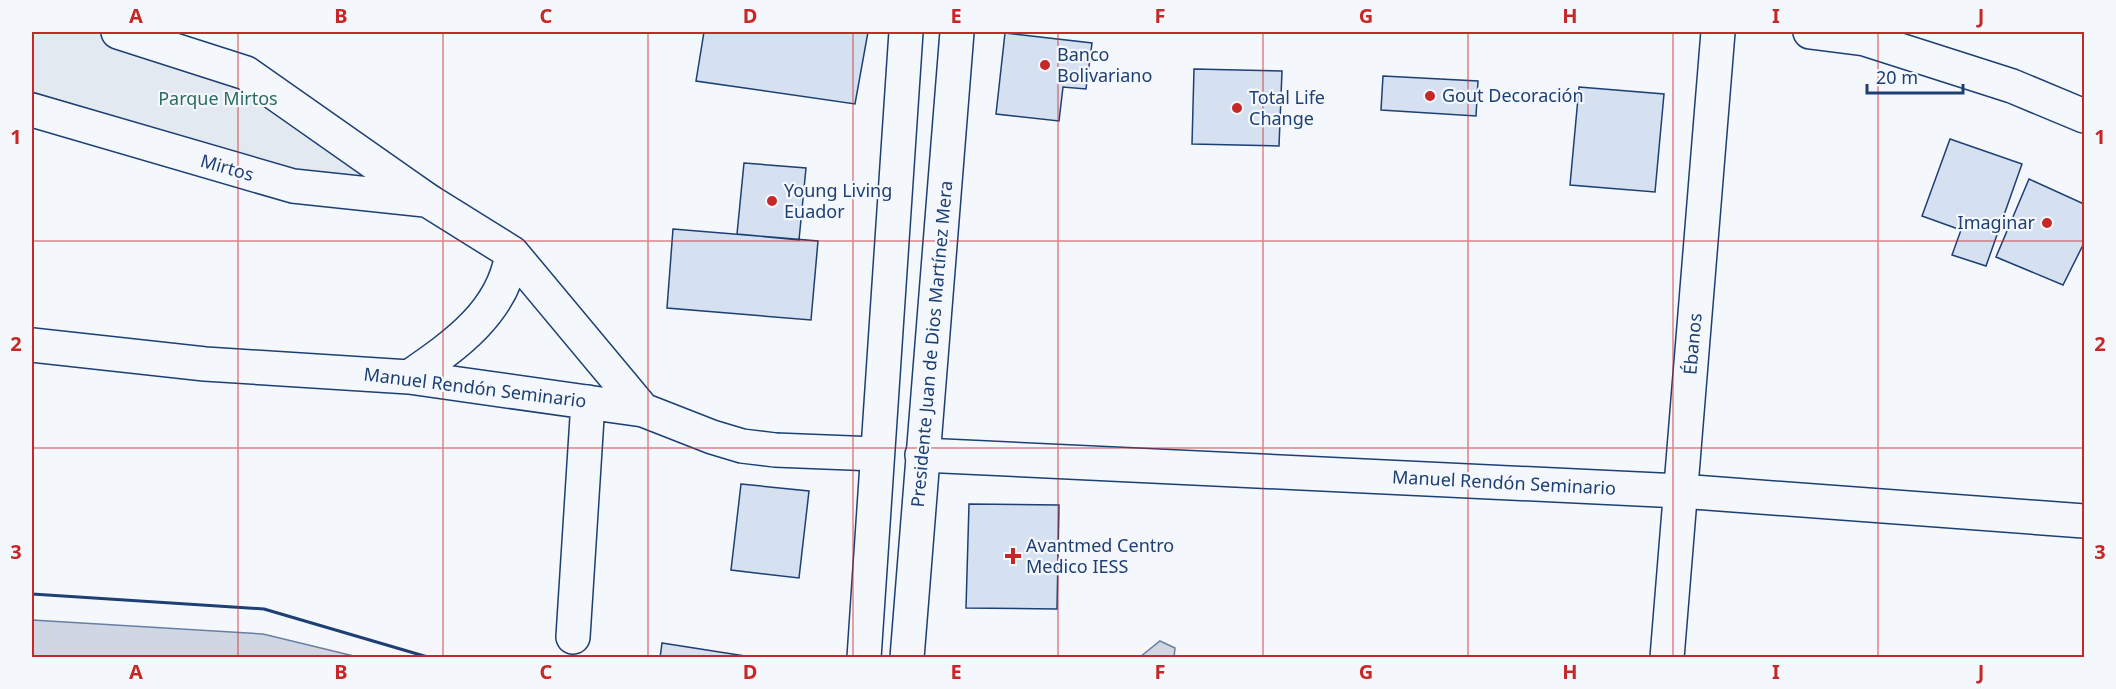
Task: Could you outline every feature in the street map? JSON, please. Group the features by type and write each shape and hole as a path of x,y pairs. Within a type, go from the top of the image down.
{"street":[{"name":"Mirtos","path":"118,32 239,69 427,200 512,254 643,410"},
{"path":"864,657 906,32"},
{"name":"Presidente Juan de Dios Martínez Mera","path":"907,657 957,32"},
{"name":"Ébanos","path":"1667,657 1718,32"},
{"path":"1810,32 1876,43 2012,86 2085,116"},
{"name":"Mirtos","path":"32,111 293,186 427,200"},
{"path":"409,377 448,350 477,324 502,289 510,269 512,254"},
{"name":"Manuel Rendón Seminario","path":"32,345 205,364 409,377 643,410 711,437 742,446 774,450 876,454"},
{"path":"573,637 588,402"},
{"name":"Manuel Rendón Seminario","path":"922,455 1680,491 2085,521"}],"green space":[{"name":"Parque Mirtos","path":"32,32 151,32 241,57 439,187 353,188 32,92"}],"shaded area":[{"path":"32,620 263,634 358,657 32,657"},
{"path":"1160,641 1175,648 1174,657 1140,657"}],"building":[{"path":"704,32 868,32 855,104 696,81"},
{"name":"Banco Bolivariano","path":"1005,33 1092,43 1086,89 1063,87 1059,121 996,114"},
{"name":"Total Life Change","path":"1194,69 1282,71 1279,146 1192,144"},
{"name":"Gout Decoración","path":"1383,76 1478,81 1476,116 1381,110"},
{"path":"1579,87 1664,94 1655,192 1570,185"},
{"path":"1950,139 2022,164 1986,266 1952,255 1961,230 1922,216"},
{"name":"Young Living Euador","path":"744,163 806,168 799,240 737,234"},
{"name":"Imaginar","path":"2029,179 2084,204 2084,243 2063,285 1996,257"},
{"path":"673,229 818,241 811,320 667,308"},
{"path":"741,484 809,491 799,578 731,570"},
{"name":"Avantmed Centro Medico IESS","path":"969,504 1059,505 1057,609 966,608"},
{"path":"662,643 758,658 660,658"}],"wall":[{"path":"32,594 264,609 431,658"}],"place":[{"name":"Banco Bolivariano","path":"1045,65"},
{"name":"Gout Decoración","path":"1430,96"},
{"name":"Total Life Change","path":"1237,108"},
{"name":"Young Living Euador","path":"772,201"},
{"name":"Imaginar","path":"2047,223"},
{"name":"Avantmed Centro Medico IESS","path":"1013,556"}]}
